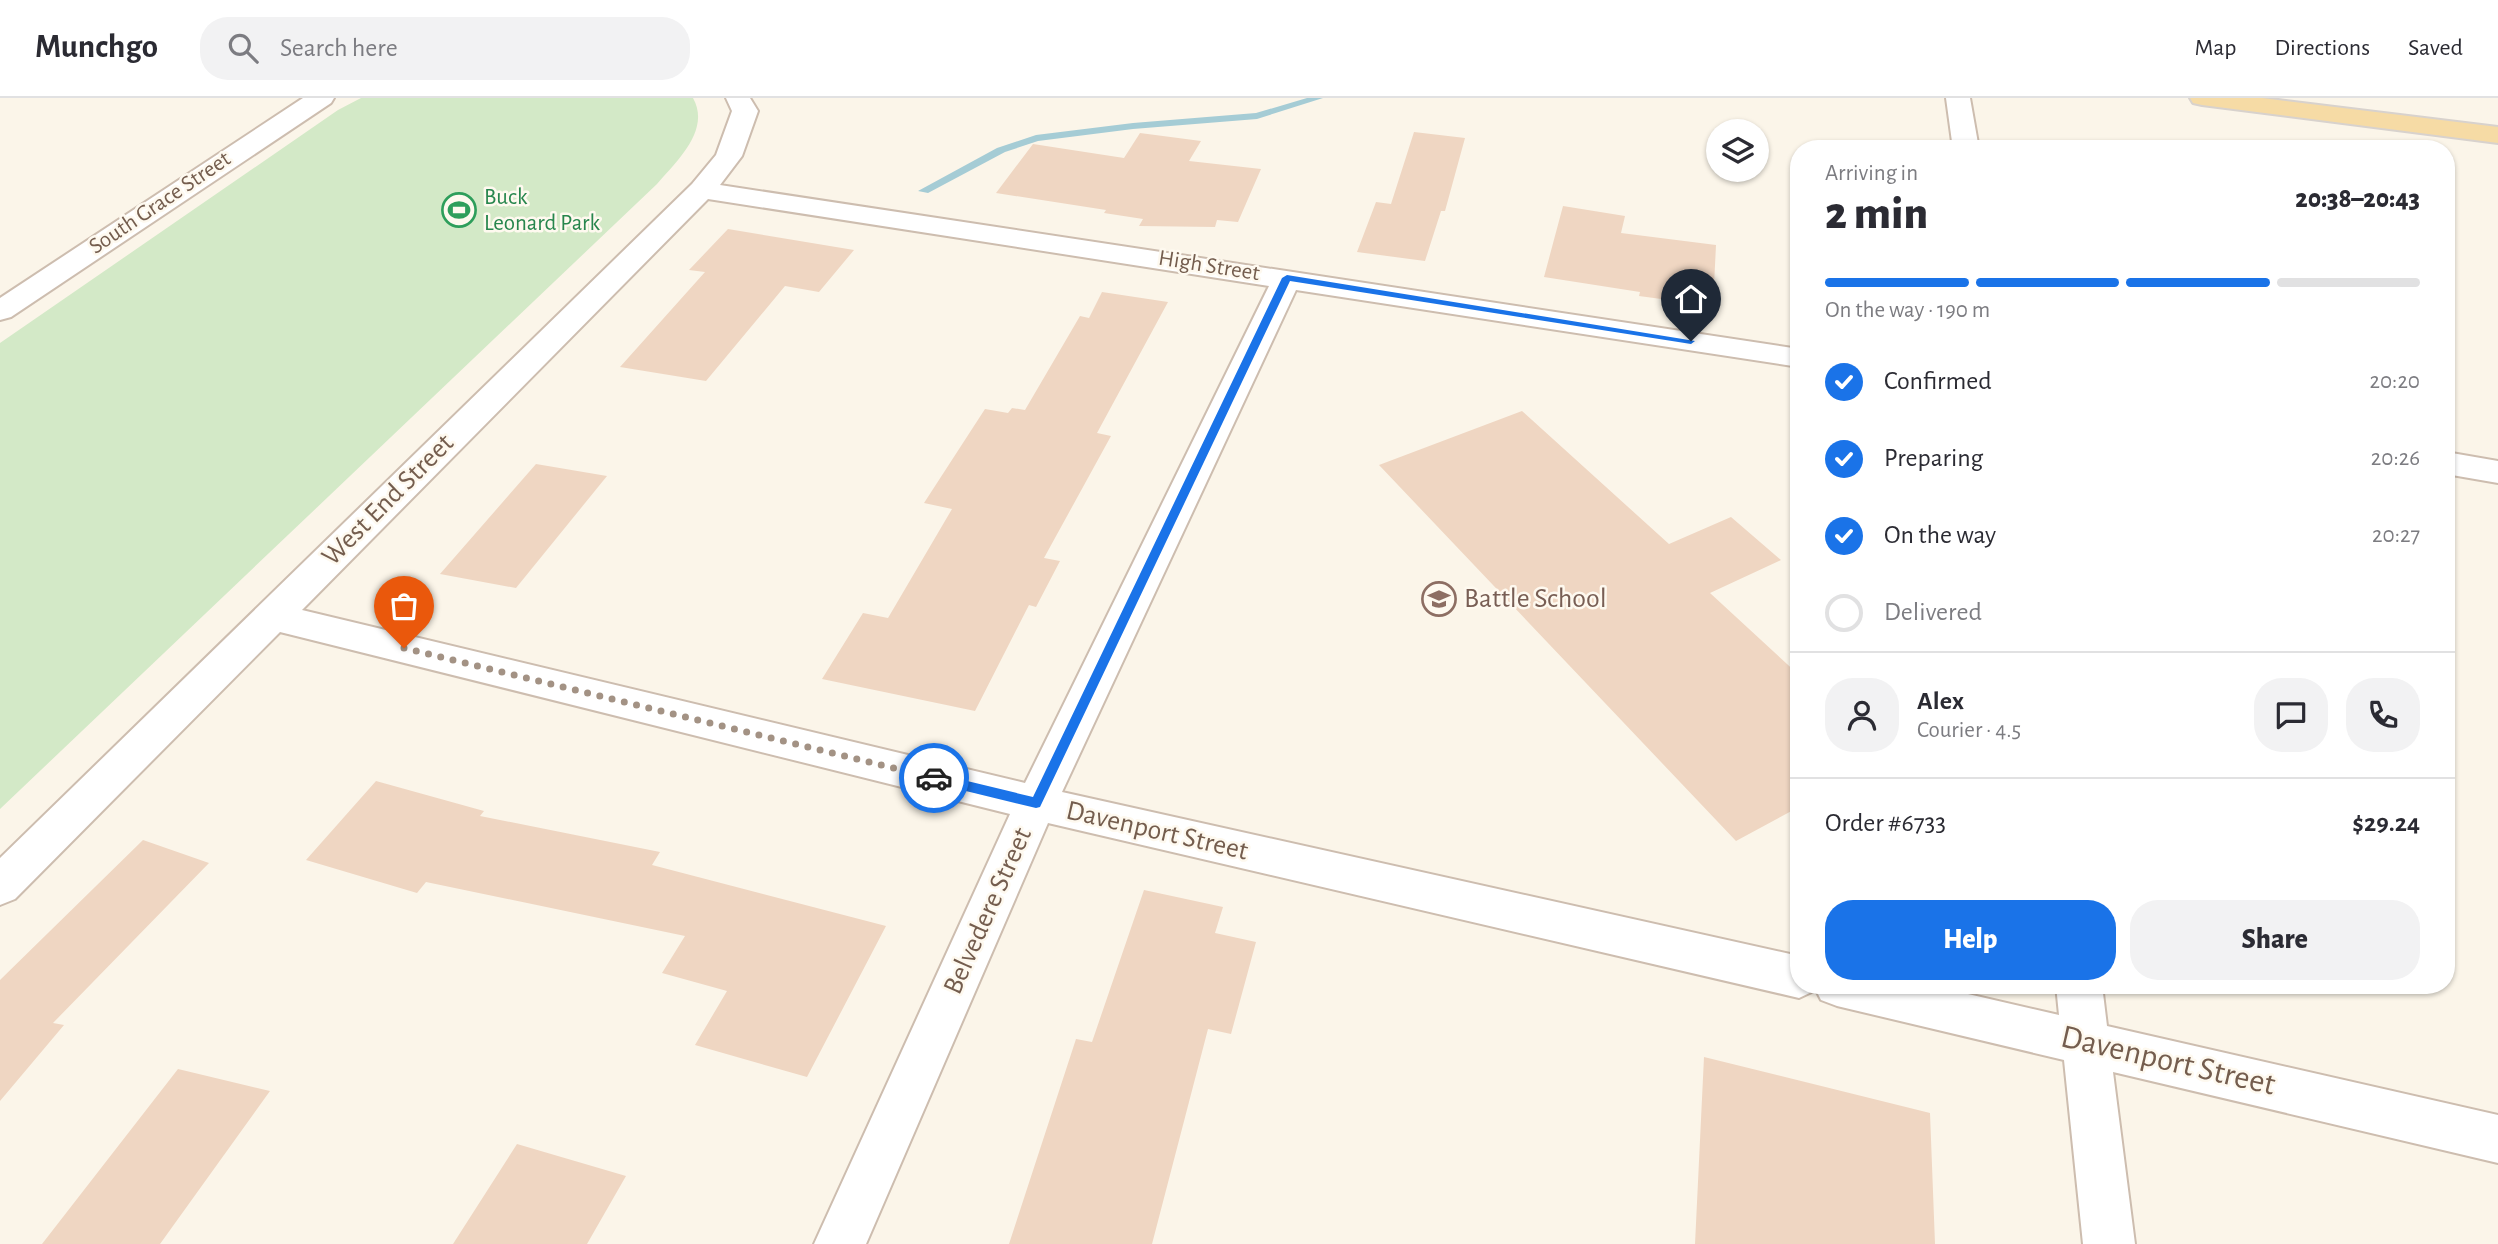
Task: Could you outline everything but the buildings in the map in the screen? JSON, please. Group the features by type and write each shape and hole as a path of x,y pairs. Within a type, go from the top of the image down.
{"main road":[{"path":"2201,98 2498,135"}],"street":[{"name":"South Grace Street","path":"0,311 293,114 322,98"},
{"name":"West End Street","path":"0,886 702,190 729,156 745,111 738,98"},
{"path":"1958,98 1964,137"},
{"path":"1964,137 1983,98"},
{"name":"High Street","path":"702,190 1790,357"},
{"name":"Belvedere Street","path":"840,1244 1036,803 1287,278"},
{"path":"2455,465 2498,472"},
{"name":"Davenport Street","path":"272,616 1036,803 1790,975"},
{"name":"Davenport Street","path":"1876,994 2498,1139"},
{"path":"2080,994 2109,1244"}],"green space":[{"name":"Buck Leonard Park","path":"361,98 693,98 698,122 682,155 657,184 0,809 0,343 338,110"}],"waterway":[{"path":"924,191 1001,150 1036,138 1133,126 1257,116 1318,98"}],"way so far":[{"path":"404,648 934,778"}],"place":[{"name":"Buck Leonard Park","path":"459,210"},
{"name":"Battle School","path":"1439,599"}],"route":[{"path":"934,778 1036,803 1287,278 1691,341"}]}
